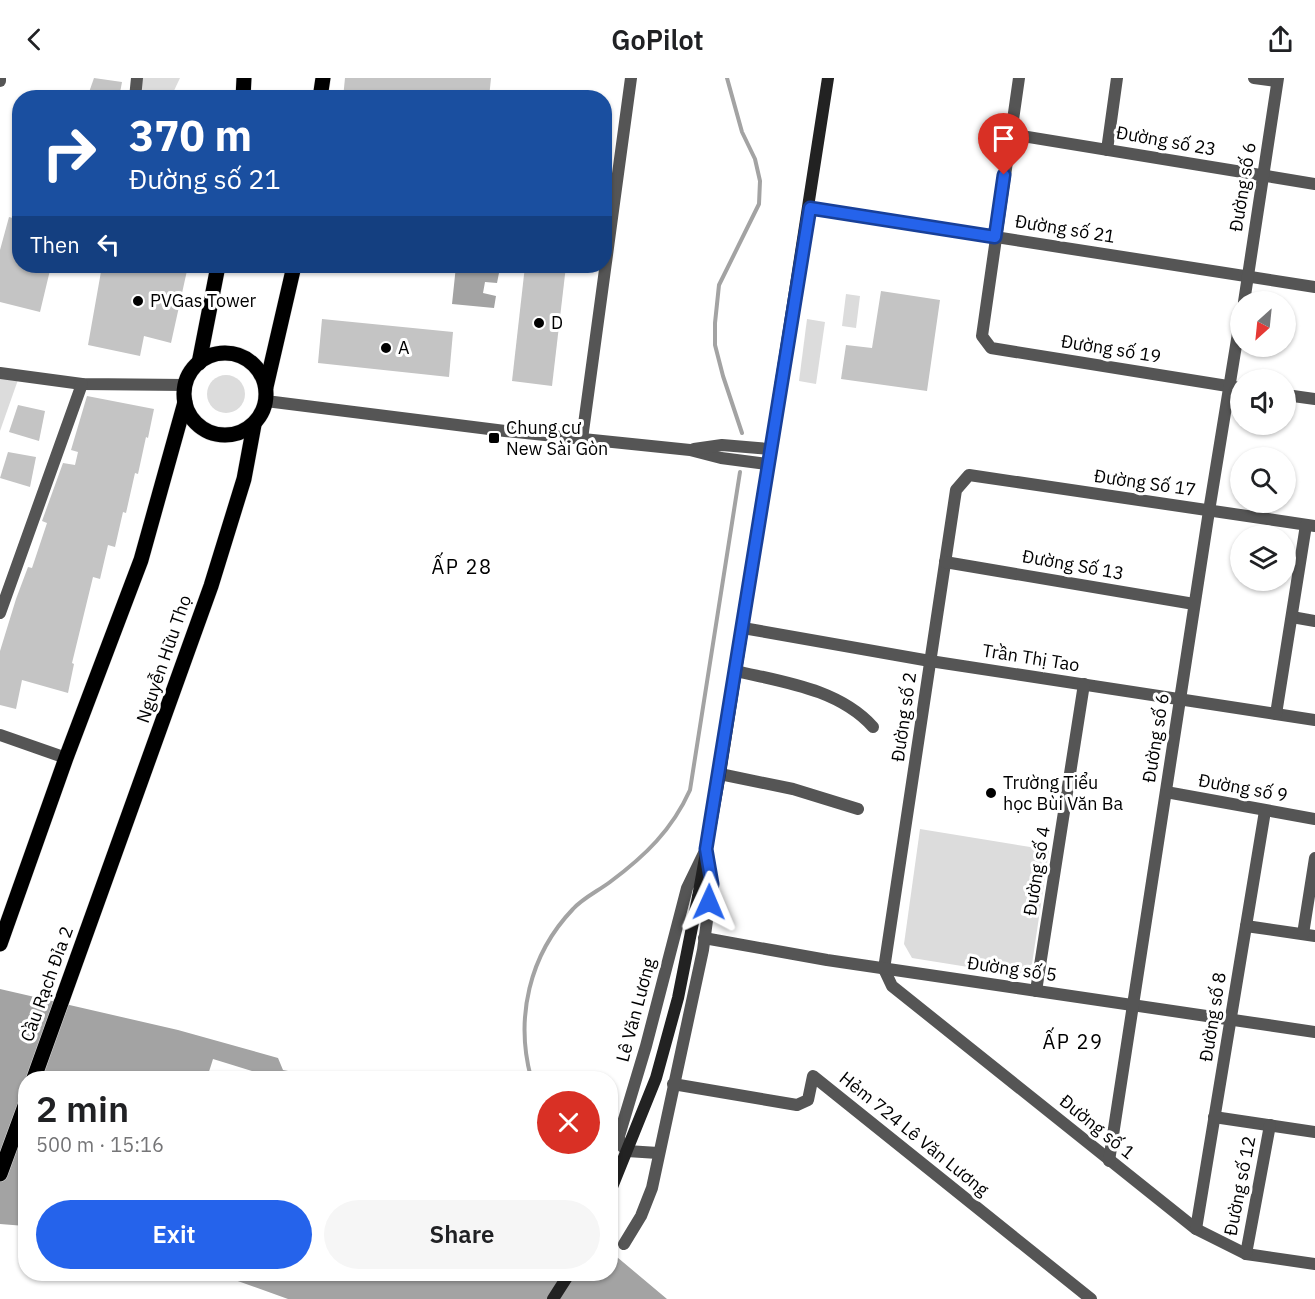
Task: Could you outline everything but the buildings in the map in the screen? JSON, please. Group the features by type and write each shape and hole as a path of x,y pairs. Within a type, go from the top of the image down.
{"main road":[{"name":"Lê Văn Lương","path":"618,1172 656,1078 678,998 698,897 720,774 766,464 810,208 828,78"},
{"path":"0,944 66,758 141,560 185,402 185,385 199,363 217,273"},
{"path":"185,402 197,424 219,435 231,435 254,425 261,417 292,273"},
{"path":"199,363 218,354 239,355 252,362 261,373 266,394"},
{"name":"Nguyễn Hữu Thọ","path":"97,903 211,586 244,479 254,425"},
{"name":"Cầu Rạch Đỉa 2","path":"37,1071 97,903"},
{"path":"0,1174 18,1125"},
{"path":"554,1299 565,1281"}],"street":[{"path":"612,218 631,78"},
{"path":"995,237 1019,78"},
{"path":"1107,150 1117,78"},
{"path":"1254,78 1277,80"},
{"name":"Đường số 6","path":"1246,291 1277,80"},
{"name":"Đường số 23","path":"1010,134 1315,184"},
{"name":"Đường số 21","path":"810,208 1315,287"},
{"name":"Đường số 19","path":"995,237 982,336 991,348 1230,386"},
{"path":"582,439 605,273"},
{"path":"0,373 82,384 185,385"},
{"path":"0,613 82,384"},
{"path":"266,394 582,439 690,450 721,458 766,464"},
{"path":"1296,396 1315,399"},
{"name":"Đường số 6","path":"1109,1161 1209,511 1230,411"},
{"path":"690,450 722,445 769,449"},
{"name":"Đường Số 17","path":"969,475 1311,526"},
{"name":"Đường số 2","path":"884,969 956,490 969,475"},
{"path":"1276,714 1292,617 1311,526"},
{"name":"Đường Số 13","path":"945,562 1194,604"},
{"path":"1292,617 1315,621"},
{"name":"Trần Thị Tao","path":"742,628 930,661 1315,720"},
{"path":"736,670 830,697 859,711 873,727"},
{"name":"Đường số 4","path":"1036,991 1084,684"},
{"path":"0,735 66,758"},
{"path":"720,774 793,789 858,809"},
{"name":"Đường số 9","path":"1166,792 1315,819"},
{"name":"Đường số 8","path":"1196,1229 1265,811"},
{"name":"Lê Văn Lương","path":"624,1244 648,1200 704,938 712,884 706,849"},
{"name":"Lê Văn Lương","path":"658,1153 627,1151 620,1144 619,1136 646,1046 687,888 706,849"},
{"path":"1246,926 1309,935 1315,858"},
{"name":"Đường số 5","path":"704,938 884,969 1315,1032"},
{"name":"Đường số 1","path":"884,969 892,986 1196,1229 1246,1254 1315,1264"},
{"name":"Hẻm 724 Lê Văn Lương","path":"673,1084 797,1105 808,1100 813,1076 1091,1299"},
{"path":"1214,1117 1315,1132"},
{"name":"Đường số 12","path":"1246,1254 1270,1125"}],"shaded area":[{"path":"142,78 180,78 174,90 140,90"},
{"path":"455,273 499,273 497,283 485,282 483,293 496,296 494,308 452,304"},
{"path":"846,294 860,296 856,328 842,326"},
{"path":"807,319 825,322 816,384 799,381"},
{"path":"0,373 19,377 0,431"},
{"path":"226,375 239,381 245,394 239,407 226,413 213,407 207,394 213,381"},
{"path":"920,829 1049,850 1032,964 1018,975 912,958 904,944"},
{"path":"0,989 178,1030 278,1058 283,1070 288,1071 18,1071 18,1225 0,1224"},
{"path":"618,1258 667,1299 288,1299 238,1281 618,1281"}],"pier":[{"path":"213,1059 252,1071 209,1071"}],"waterway":[{"path":"727,78 742,132 755,159 760,181 759,204 719,285 715,323 715,345 742,433"},
{"path":"529,1071 526,1055 526,1010 536,967 546,946 558,927 577,905 610,882 646,852 675,818 690,790 740,472"}],"place":[{"name":"PVGas Tower","path":"138,301"},
{"name":"D","path":"539,323"},
{"name":"A","path":"386,348"},
{"name":"Chung cư New Sài Gòn","path":"494,438"},
{"name":"Trường Tiểu học Bùi Văn Ba","path":"991,793"}],"district":[{"name":"ẤP 28","path":"462,567"},
{"name":"ẤP 29","path":"1073,1042"}],"route":[{"path":"709,902 712,884 706,849 720,774 769,449 810,208 995,237 1004,175"}]}
